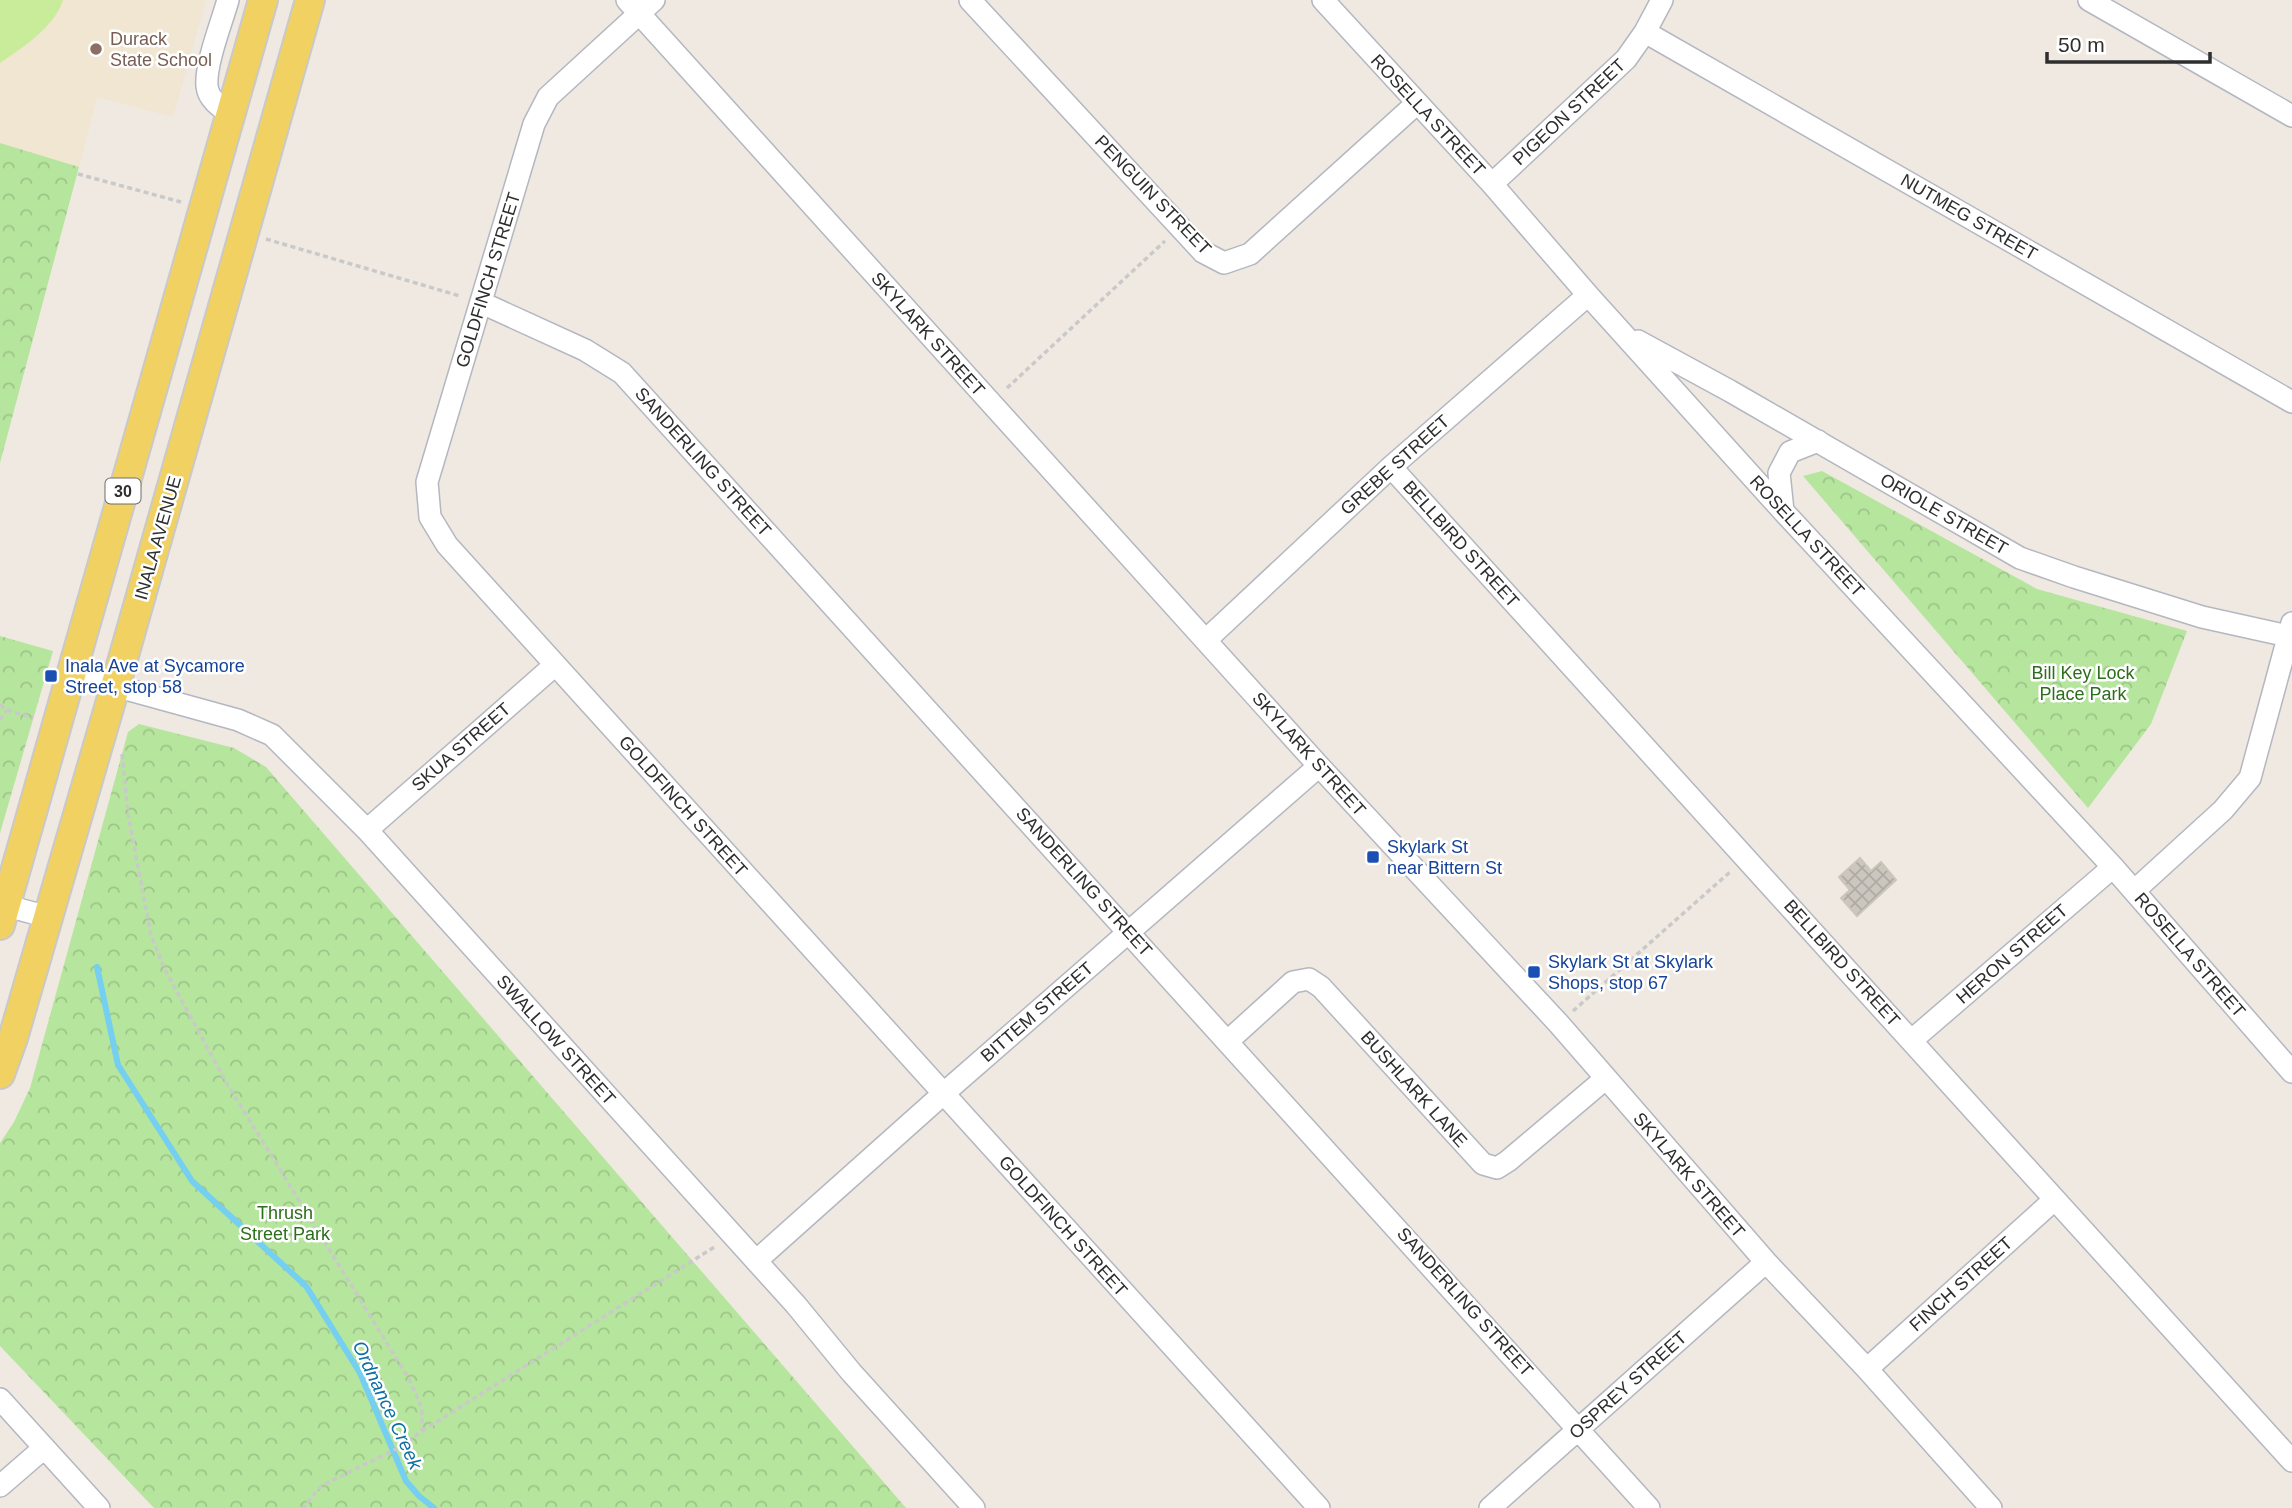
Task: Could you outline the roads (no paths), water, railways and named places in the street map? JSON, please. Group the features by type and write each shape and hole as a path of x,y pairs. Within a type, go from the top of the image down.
{"main road":[{"name":"30","path":"2,912 263,0"},
{"name":"INALA AVENUE","path":"0,1074 13,1038 101,737 310,0"}],"street":[{"path":"228,0 209,69 207,88 216,105 230,114"},
{"name":"PENGUIN STREET","path":"970,0 1203,252 1224,263 1250,254 1416,104"},
{"name":"PIGEON STREET","path":"1492,184 1626,59 1645,32 1662,0"},
{"path":"2089,0 2292,116"},
{"name":"ROSELLA STREET","path":"1325,1 1783,511 2113,867 2292,1072"},
{"name":"GOLDFINCH STREET","path":"640,4 548,97 534,124 428,482 430,517 447,545 1319,1508"},
{"name":"SKYLARK STREET","path":"640,4 991,403 1320,766 1559,1024 1766,1262 1867,1369 1991,1508"},
{"name":"NUTMEG STREET","path":"1645,32 2292,402"},
{"name":"GREBE STREET","path":"1206,640 1391,467 1588,295"},
{"name":"SANDERLING STREET","path":"482,303 584,350 622,373 1650,1508"},
{"name":"ORIOLE STREET","path":"1624,334 1818,441 2020,558 2074,578 2202,617 2290,629"},
{"path":"1783,511 1779,473 1790,452 1818,441"},
{"name":"BELLBIRD STREET","path":"1391,467 2292,1461"},
{"path":"2134,891 2223,810 2250,778 2290,629"},
{"name":"SKUA STREET","path":"367,830 555,665"},
{"name":"SWALLOW STREET","path":"71,674 238,720 272,736 367,830 734,1235 851,1372 974,1508"},
{"name":"BITTEM STREET","path":"756,1261 943,1094 1320,766"},
{"name":"HERON STREET","path":"1912,1040 2113,867"},
{"path":"2,912 48,917"},
{"name":"BUSHLARK LANE","path":"1228,1041 1293,982 1309,979 1321,987 1483,1164 1497,1168 1605,1079"},
{"name":"FINCH STREET","path":"1867,1369 2054,1200"},
{"name":"OSPREY STREET","path":"1490,1508 1766,1262"},
{"path":"0,1399 99,1508"},
{"path":"0,1486 44,1448"}],"waterway":[{"name":"Ordnance Creek","path":"97,967 118,1065 192,1181 306,1286 360,1373 406,1481 434,1508"}],"place":[{"name":"Durack State School","path":"96,49"},
{"name":"Inala Ave at Sycamore Street, stop 58","path":"51,676"},
{"name":"Skylark St near Bittern St","path":"1373,857"},
{"name":"Skylark St at Skylark Shops, stop 67","path":"1534,972"}],"park label":[{"name":"Bill Key Lock Place Park","path":"2083,683"},
{"name":"Thrush Street Park","path":"285,1223"}]}
